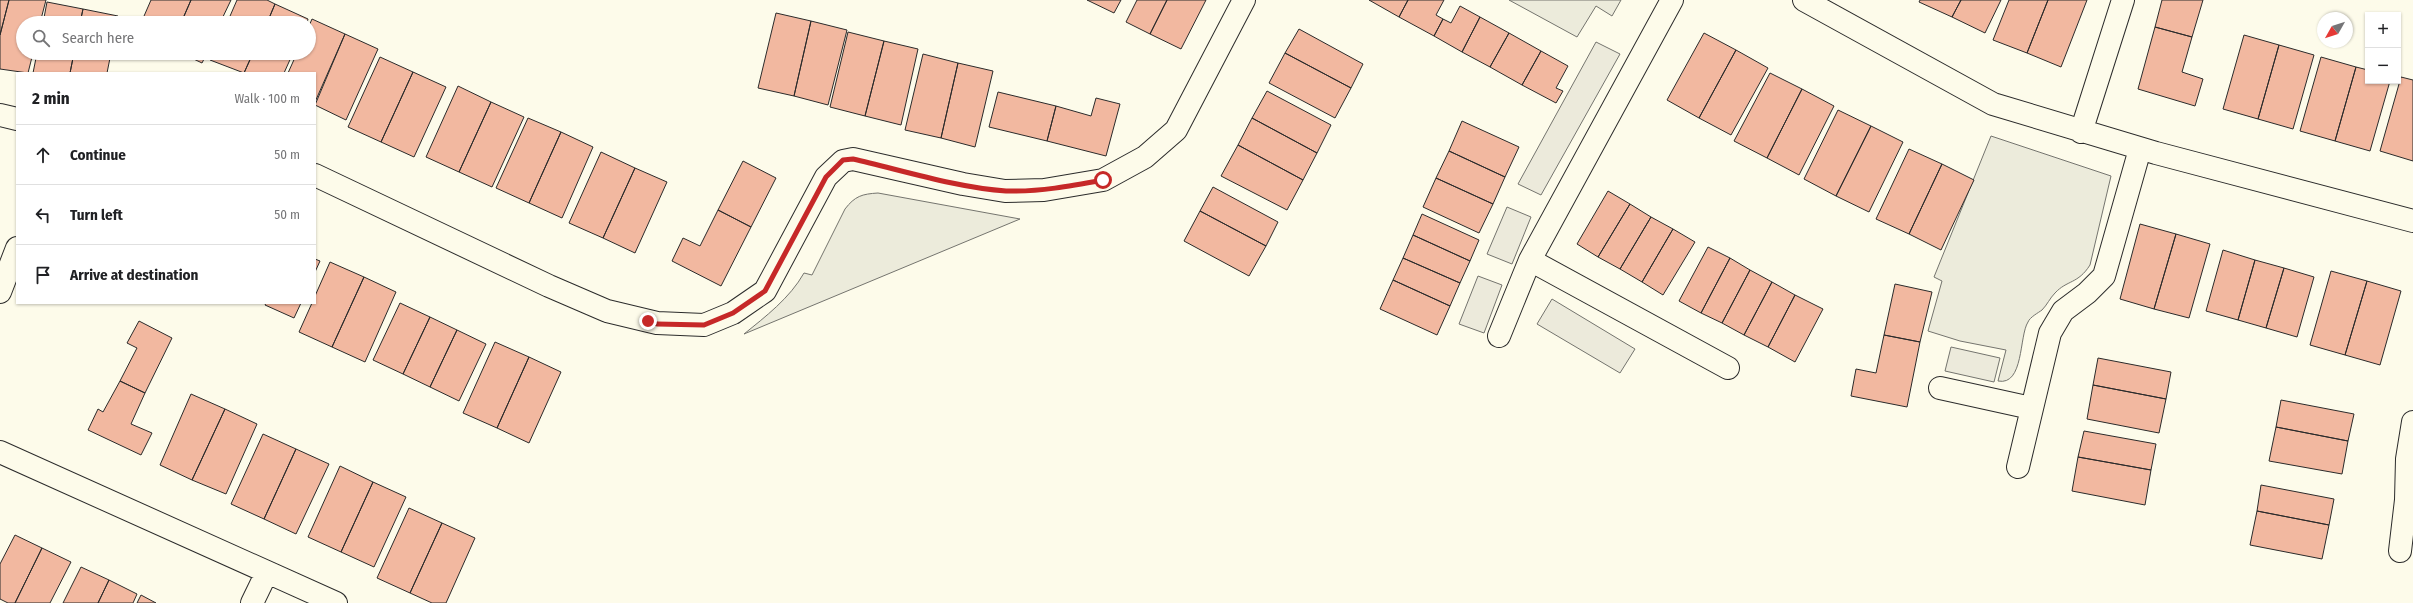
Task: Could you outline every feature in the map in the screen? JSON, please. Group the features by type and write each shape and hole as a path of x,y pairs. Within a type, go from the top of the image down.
{"street":[{"path":"316,175 549,286 607,311 657,324 704,325 733,313 765,291 826,177 843,160 853,159 963,184 1005,191 1044,190 1103,180 1144,157 1176,130 1244,0"},
{"path":"1499,336 1530,260 1672,0"},
{"path":"1804,0 1981,99 2081,132 2140,149 2413,221"},
{"path":"2081,132 2123,0"},
{"path":"0,115 16,119"},
{"path":"2018,467 2050,333 2055,321 2063,311 2087,293 2104,276 2140,149"},
{"path":"0,292 16,251"},
{"path":"1530,260 1728,368"},
{"path":"1940,388 2031,408"},
{"path":"2400,551 2406,500 2407,459 2413,422"},
{"path":"0,452 336,603"},
{"path":"252,603 267,572"}],"shaded area":[{"path":"1509,0 1621,0 1612,16 1596,6 1577,37"},
{"path":"1596,42 1620,54 1541,195 1518,184"},
{"path":"1991,136 2111,176 2090,265 2081,276 2059,289 2042,310 2029,320 2025,329 2017,368 2012,376 2006,380 1998,381 2006,350 1960,341 1928,331 1942,281 1934,277"},
{"path":"878,193 1020,219 744,334 769,314 792,291 804,273 812,275 845,209 852,201 859,196"},
{"path":"1507,207 1531,217 1512,264 1487,254"},
{"path":"1478,276 1502,285 1484,333 1459,324"},
{"path":"1552,299 1635,349 1620,373 1537,324"},
{"path":"1951,347 2000,358 1994,382 1945,371"}],"building":[{"path":"0,0 9,0 0,35"},
{"path":"9,0 46,0 42,16 16,16 16,60 31,60 28,72 0,69 0,35"},
{"path":"151,0 191,0 184,16 144,16"},
{"path":"191,0 231,0 223,16 184,16"},
{"path":"237,0 267,0 275,4 270,16 230,16"},
{"path":"1087,0 1121,0 1114,13"},
{"path":"1137,0 1167,0 1150,34 1126,22"},
{"path":"1167,0 1206,0 1181,49 1150,34"},
{"path":"1369,0 1408,0 1399,17"},
{"path":"1408,0 1444,0 1436,15 1443,19 1434,36 1399,17"},
{"path":"1920,0 1961,0 1952,17 1919,2"},
{"path":"1961,0 2001,0 1985,33 1952,17"},
{"path":"2009,0 2048,0 2027,53 1993,40"},
{"path":"2048,0 2087,0 2061,67 2027,53"},
{"path":"2162,0 2203,0 2192,37 2155,27"},
{"path":"47,2 83,9 82,16 44,16"},
{"path":"275,4 301,16 270,16"},
{"path":"1460,6 1480,17 1462,52 1434,36 1443,19 1451,23"},
{"path":"83,9 118,16 82,16"},
{"path":"776,13 811,21 794,96 758,88"},
{"path":"1480,17 1509,33 1490,67 1462,52"},
{"path":"316,21 345,34 316,100 316,72 288,72 294,60 316,60"},
{"path":"811,21 847,30 828,105 794,96"},
{"path":"2155,27 2192,37 2182,72 2203,79 2195,106 2138,89"},
{"path":"1299,29 1363,64 1351,88 1285,53"},
{"path":"848,32 884,41 865,116 830,107"},
{"path":"1509,33 1541,51 1522,85 1490,67"},
{"path":"1704,33 1736,50 1699,118 1667,100"},
{"path":"345,34 378,49 346,120 316,105"},
{"path":"2244,35 2279,45 2258,119 2223,109"},
{"path":"884,41 918,49 901,125 865,116"},
{"path":"2279,45 2314,55 2293,129 2258,119"},
{"path":"1736,50 1768,68 1731,135 1699,118"},
{"path":"1541,51 1568,66 1556,88 1563,91 1556,103 1522,85"},
{"path":"1285,53 1351,88 1335,118 1269,83"},
{"path":"923,54 958,63 941,138 905,130"},
{"path":"380,57 413,72 381,142 348,127"},
{"path":"2321,57 2356,67 2335,141 2300,131"},
{"path":"36,60 73,60 70,72 33,72"},
{"path":"73,60 110,60 107,72 70,72"},
{"path":"196,60 204,60 202,63"},
{"path":"210,60 250,60 244,72"},
{"path":"250,60 290,60 284,72 244,72"},
{"path":"958,63 993,71 975,147 941,138"},
{"path":"2356,67 2365,69 2365,84 2389,84 2370,151 2335,141"},
{"path":"413,72 446,87 414,157 381,142"},
{"path":"1770,73 1802,89 1767,158 1734,141"},
{"path":"2401,77 2413,80 2413,161 2380,151 2399,84 2401,84"},
{"path":"458,86 491,102 459,172 426,157"},
{"path":"1802,89 1834,106 1799,175 1767,158"},
{"path":"1267,91 1331,125 1317,153 1252,118"},
{"path":"998,92 1056,106 1047,141 989,127"},
{"path":"1096,98 1120,104 1106,156 1047,141 1056,106 1091,116"},
{"path":"491,102 524,117 492,187 459,172"},
{"path":"1838,110 1871,126 1836,196 1804,179"},
{"path":"528,118 561,132 529,203 496,188"},
{"path":"1252,118 1317,153 1303,180 1238,145"},
{"path":"1462,121 1519,147 1505,177 1449,151"},
{"path":"1871,126 1903,142 1869,212 1836,196"},
{"path":"561,132 593,147 562,218 529,203"},
{"path":"1238,145 1303,180 1287,210 1221,176"},
{"path":"1909,149 1942,164 1909,234 1876,219"},
{"path":"1449,151 1505,177 1493,204 1436,178"},
{"path":"601,152 635,168 603,238 569,223"},
{"path":"743,161 776,178 751,227 718,210"},
{"path":"1942,164 1974,180 1941,250 1909,234"},
{"path":"635,168 667,182 635,253 603,238"},
{"path":"1436,178 1493,204 1479,233 1423,207"},
{"path":"1213,187 1278,222 1266,246 1200,211"},
{"path":"1608,191 1630,204 1598,257 1577,244"},
{"path":"1630,204 1651,217 1620,269 1598,257"},
{"path":"718,210 751,227 721,286 672,261 683,238 700,246"},
{"path":"1200,211 1266,246 1249,276 1184,241"},
{"path":"1422,214 1479,240 1470,261 1413,235"},
{"path":"1651,217 1673,229 1642,282 1620,269"},
{"path":"2140,224 2176,234 2154,309 2120,299"},
{"path":"1673,229 1695,242 1663,295 1642,282"},
{"path":"2176,234 2210,244 2189,318 2154,309"},
{"path":"1413,235 1470,261 1460,283 1403,258"},
{"path":"1708,247 1730,258 1701,313 1679,301"},
{"path":"2223,250 2255,260 2238,320 2206,311"},
{"path":"1403,258 1460,283 1450,306 1393,280"},
{"path":"1730,258 1750,270 1722,323 1701,313"},
{"path":"316,259 320,261 316,270"},
{"path":"2255,260 2284,268 2266,328 2238,320"},
{"path":"330,262 364,277 332,347 299,332 312,304 316,304 316,294"},
{"path":"2284,268 2314,277 2297,337 2266,328"},
{"path":"1750,270 1772,282 1744,335 1722,323"},
{"path":"2331,271 2367,281 2345,355 2310,345"},
{"path":"364,277 396,292 365,362 332,347"},
{"path":"1393,280 1450,306 1437,335 1380,309"},
{"path":"2367,281 2401,291 2380,365 2345,355"},
{"path":"1772,282 1795,295 1768,347 1744,335"},
{"path":"1895,284 1932,292 1920,342 1884,335"},
{"path":"1795,295 1823,309 1795,362 1768,347"},
{"path":"400,303 430,317 403,374 373,360"},
{"path":"266,304 301,304 294,318"},
{"path":"430,317 457,330 430,387 403,374"},
{"path":"139,321 172,338 145,393 120,381 137,348 127,343"},
{"path":"457,330 486,344 459,401 430,387"},
{"path":"1884,335 1920,342 1907,407 1851,396 1856,369 1876,373"},
{"path":"495,342 529,357 497,428 463,413"},
{"path":"529,357 561,372 529,443 497,428"},
{"path":"2098,358 2171,372 2166,399 2093,385"},
{"path":"120,381 145,393 131,424 152,433 141,455 88,430 98,409 103,412"},
{"path":"2093,385 2166,399 2159,433 2087,419"},
{"path":"191,394 225,409 192,480 160,465"},
{"path":"2281,400 2354,414 2348,441 2276,427"},
{"path":"225,409 257,424 226,494 192,480"},
{"path":"2276,427 2348,441 2342,474 2269,461"},
{"path":"2084,431 2156,444 2151,470 2078,457"},
{"path":"263,434 296,449 264,519 231,504"},
{"path":"296,449 329,464 296,534 264,519"},
{"path":"2078,457 2151,470 2145,505 2072,491"},
{"path":"340,466 373,482 341,552 308,537"},
{"path":"373,482 406,497 374,567 341,552"},
{"path":"2261,485 2334,499 2329,525 2257,511"},
{"path":"409,508 442,523 410,593 377,578"},
{"path":"2257,511 2329,525 2322,559 2250,545"},
{"path":"442,523 475,538 446,603 432,603 410,593"},
{"path":"15,535 42,548 15,603 8,603 0,599 0,564"},
{"path":"42,548 71,562 50,603 15,603"},
{"path":"81,567 109,580 98,603 63,603"},
{"path":"109,580 137,594 133,603 98,603"},
{"path":"141,595 156,603 137,603"}],"route":[{"path":"648,321 657,324 704,325 733,313 765,291 826,177 833,168 843,160 853,159 910,173 1005,191 1044,190 1103,180"}]}
